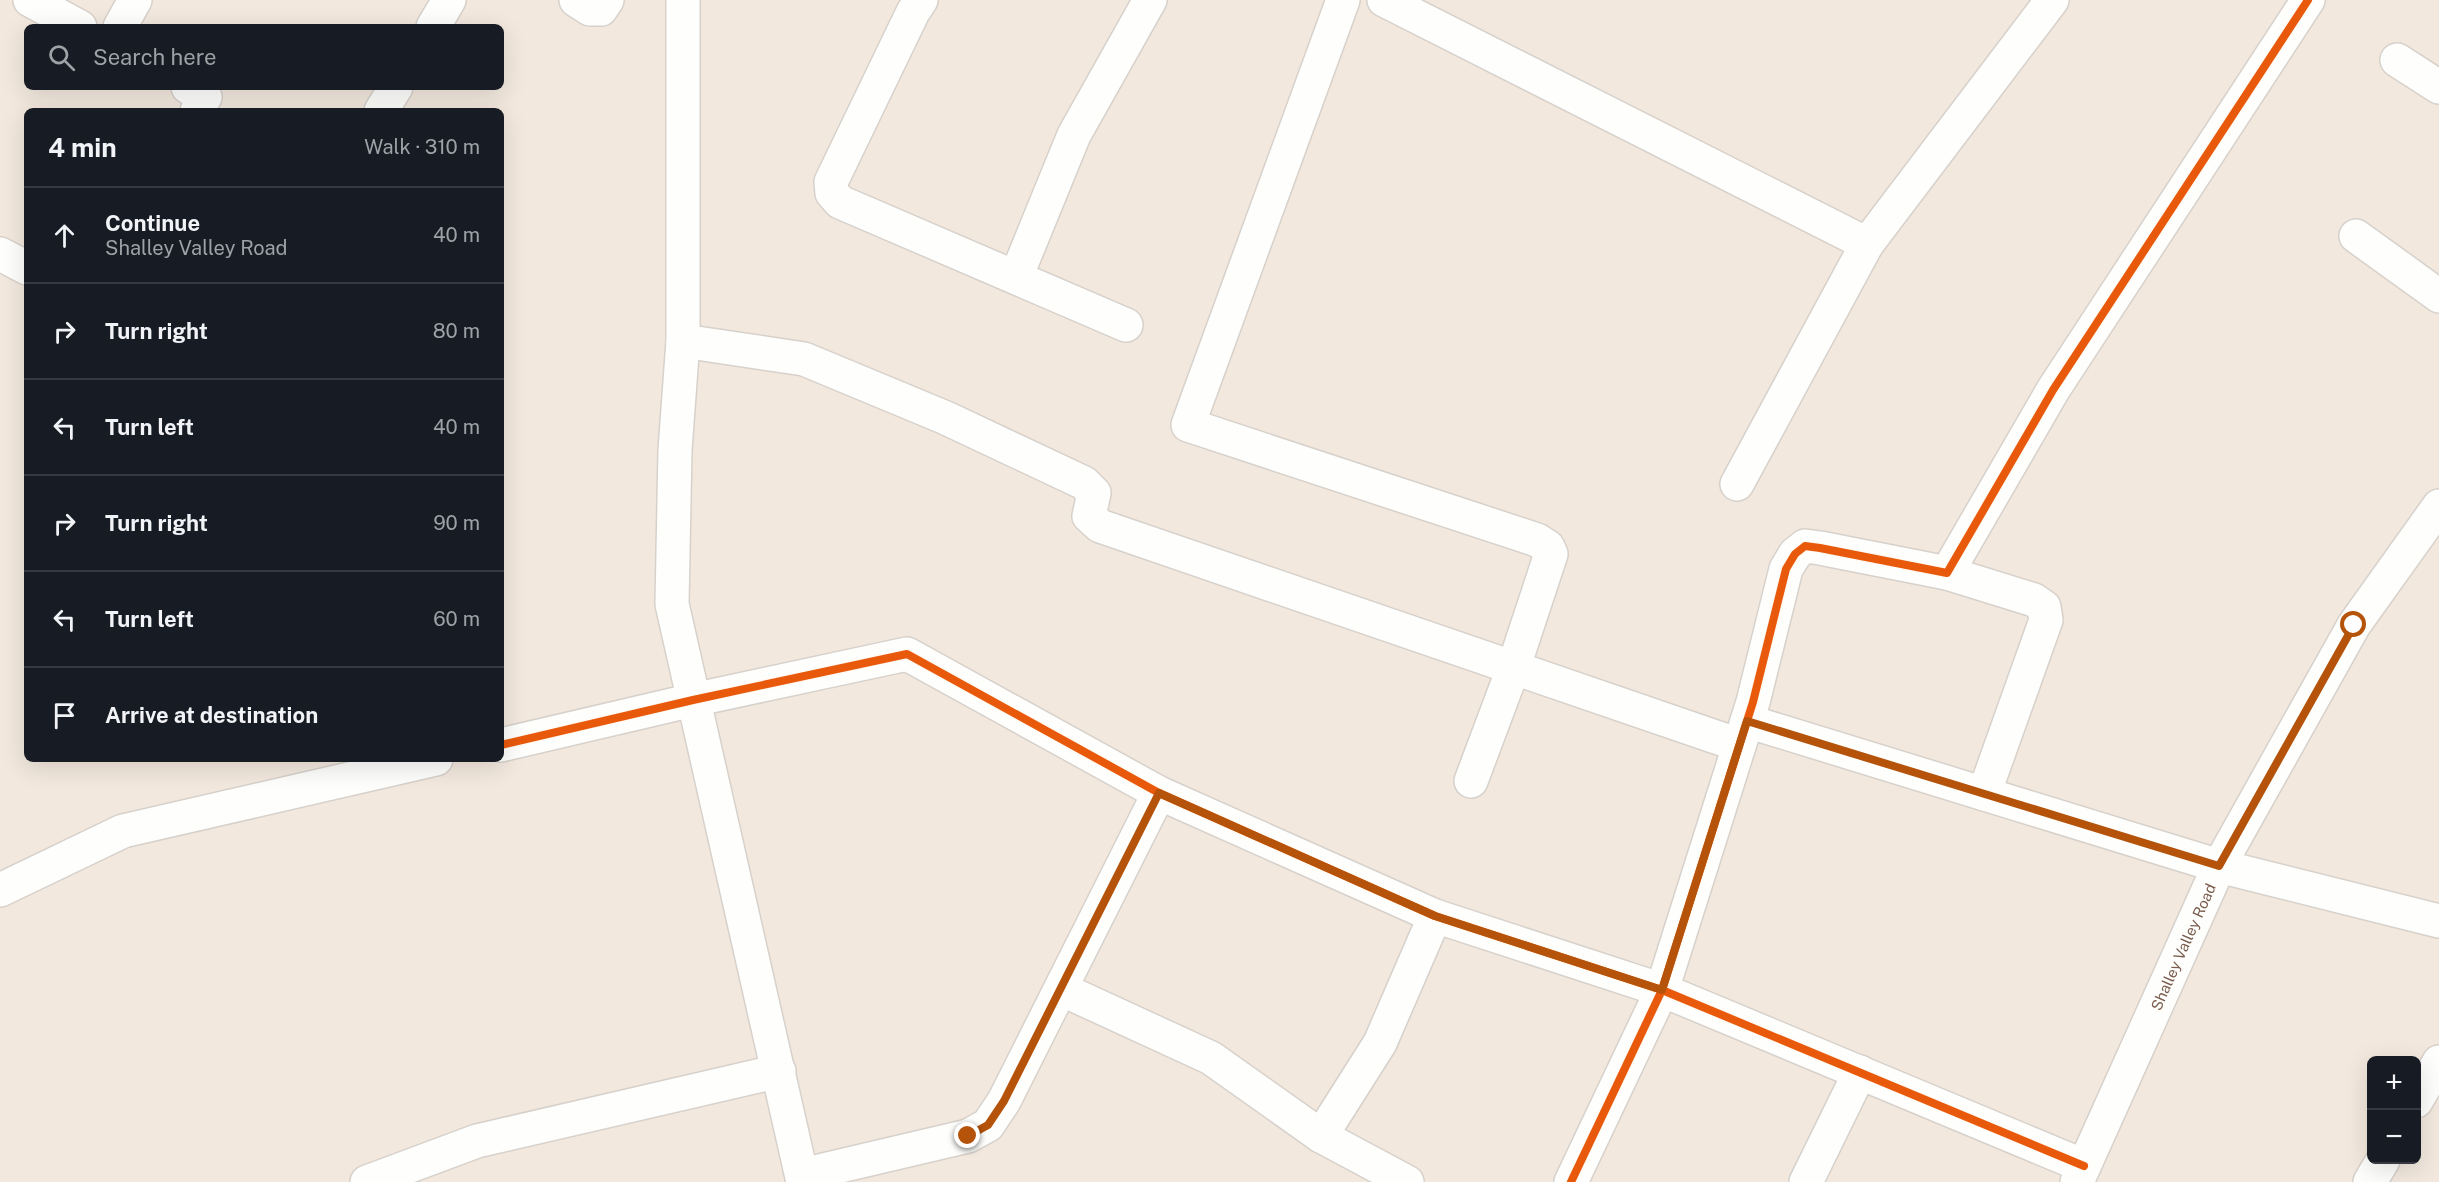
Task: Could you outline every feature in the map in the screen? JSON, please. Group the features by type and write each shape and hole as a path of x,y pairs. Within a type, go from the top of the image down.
{"street":[{"path":"30,0 74,24"},
{"path":"122,24 135,0"},
{"path":"435,24 449,0"},
{"path":"576,0 590,9 601,9 607,0"},
{"path":"683,0 683,341 675,450 672,604 802,1178 968,1136 988,1125 1004,1101 1159,793"},
{"path":"921,0 913,12 831,182 832,193 840,202 1126,325"},
{"path":"1016,277 1074,135 1150,0"},
{"path":"1343,0 1188,425 1536,540 1548,547 1551,554 1513,669 1471,781"},
{"path":"1384,0 1867,244"},
{"path":"1737,484 1867,244 2052,0"},
{"path":"1947,573 2053,390 2308,0"},
{"path":"2397,60 2439,87"},
{"path":"193,90 205,97 200,108"},
{"path":"383,108 394,90"},
{"path":"2356,236 2439,296"},
{"path":"0,254 24,266"},
{"path":"683,341 804,358 946,418 1084,483 1094,493 1089,516 1100,526 1513,669 1743,733 1984,794 2219,866 2439,921"},
{"name":"Shalley Valley Road","path":"2081,1174 2219,866 2354,625 2438,510"},
{"path":"1571,1182 1662,990 1743,733 1786,569 1795,554 1805,546 1947,573 2034,600 2044,608 2046,621 1984,794"},
{"path":"504,744 693,700 907,654 1159,793 1435,916 1662,990 1860,1072 2081,1174"},
{"path":"0,890 123,831 357,767 406,762"},
{"path":"1321,1136 1380,1043 1435,916"},
{"path":"1061,989 1211,1058 1321,1136 1405,1182"},
{"path":"2421,1093 2439,1062"},
{"path":"368,1182 477,1141 778,1071"},
{"path":"1806,1182 1860,1072"},
{"path":"2370,1182 2381,1164"}],"shaded area":[{"path":"0,0 2439,0 2439,1182 0,1182"}],"cycle path":[{"path":"1571,1182 1662,990 1753,702 1786,569 1795,554 1805,546 1947,573 2053,390 2308,0"},
{"path":"504,744 693,700 907,654 1159,793 1435,916 1662,990 2084,1166"}],"route":[{"path":"968,1136 988,1125 1004,1101 1159,793 1435,916 1662,990 1747,721 2219,866 2354,625"}]}
